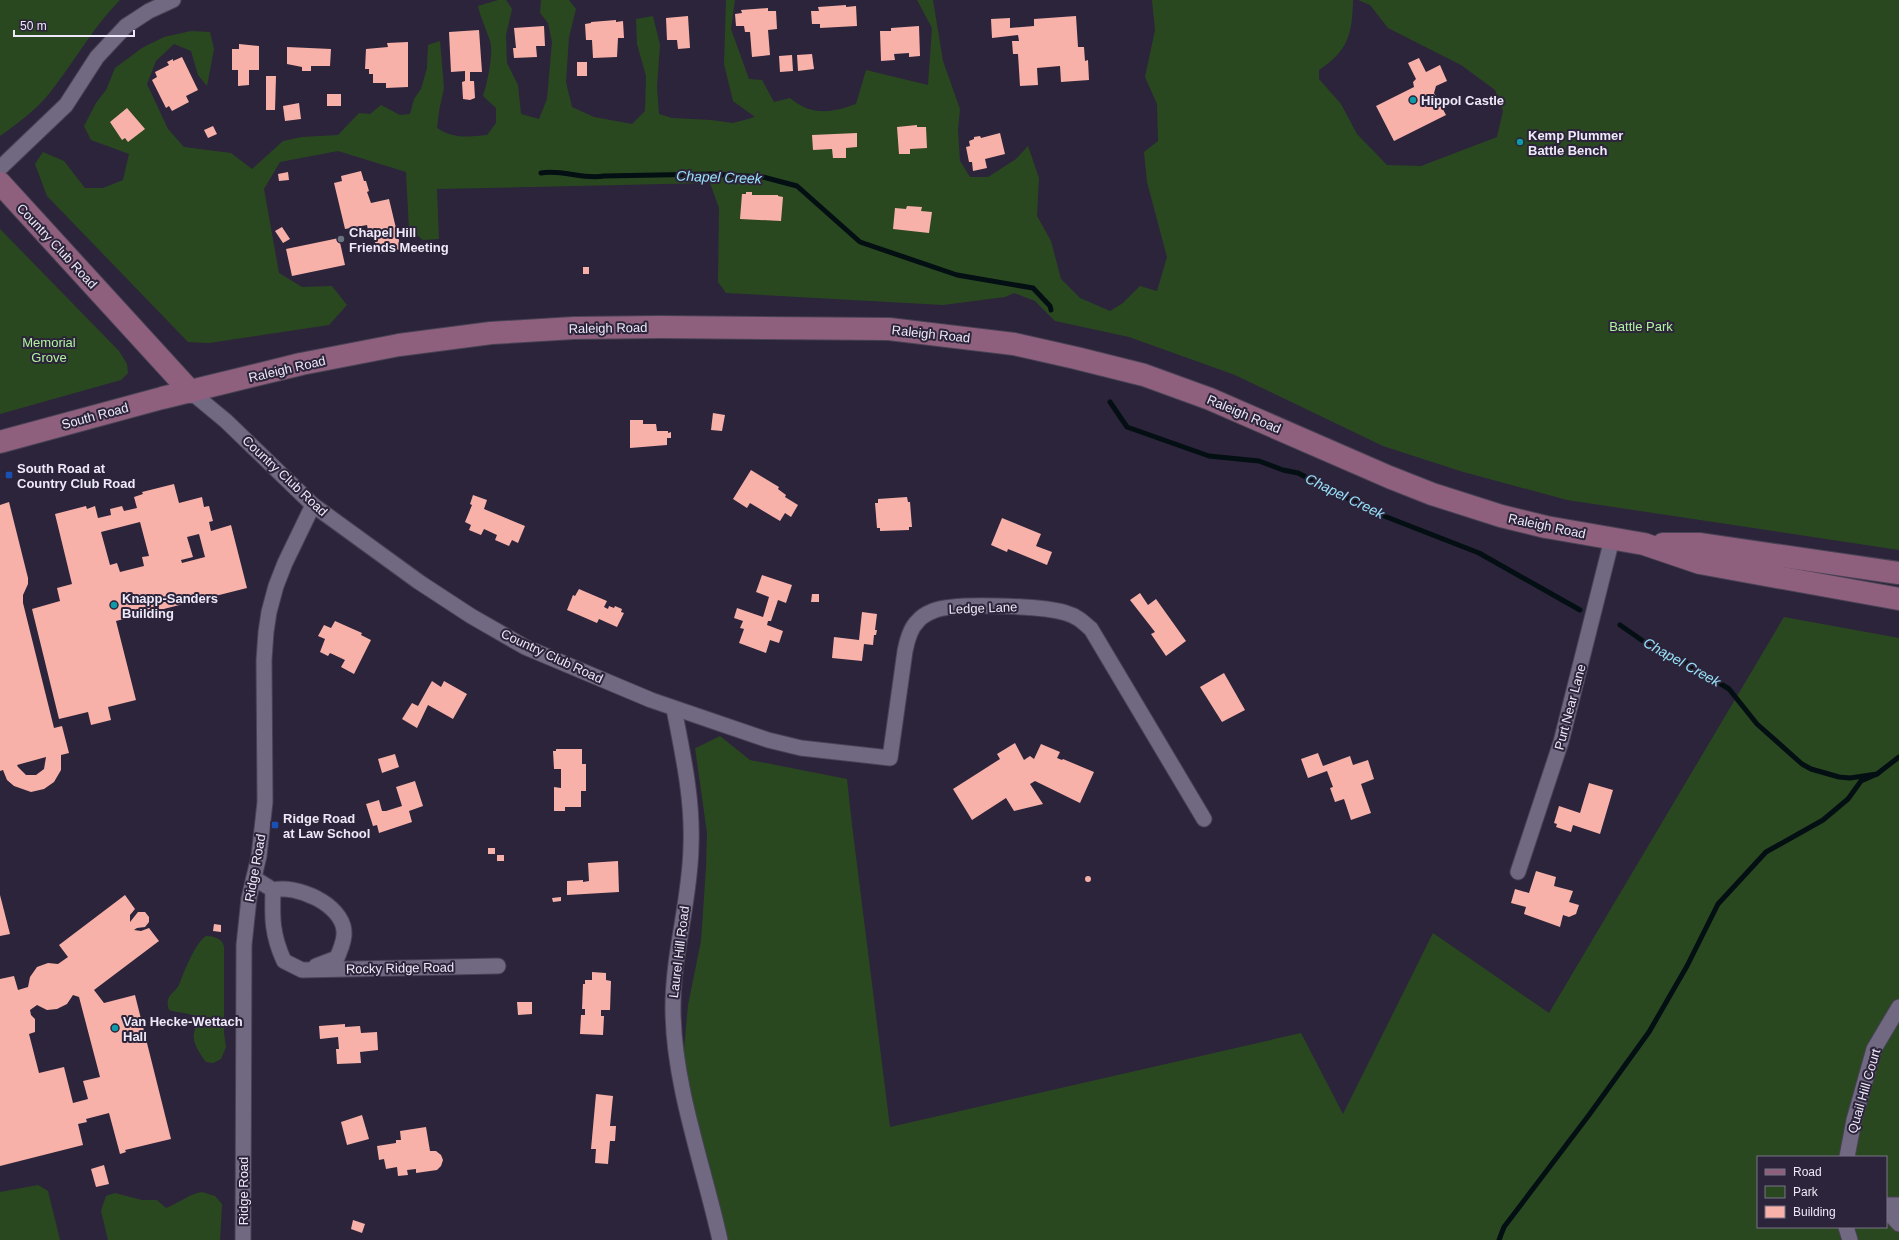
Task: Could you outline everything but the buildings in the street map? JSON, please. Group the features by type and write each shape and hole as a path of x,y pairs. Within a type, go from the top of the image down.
{"main road":[{"name":"Country Club Road","path":"0,183 191,392"},
{"name":"Raleigh Road","path":"191,392 301,364 384,348 491,333 574,328 889,329 1014,344 1076,358 1144,376 1210,399 1389,477 1432,494 1501,516 1546,527 1644,544 1699,544 1899,573"},
{"name":"South Road","path":"0,442 191,392"},
{"name":"Raleigh Road","path":"1644,544 1700,563 1899,599"}],"street":[{"path":"0,168 66,105 97,57 126,26 149,11 173,0"},
{"name":"Country Club Road","path":"191,392 226,421 313,505 419,582 471,616 525,647 632,693 674,709"},
{"name":"Ridge Road","path":"243,1240 244,945 249,898 259,856 265,802 264,660 266,632 269,612 276,586 285,562 313,505"},
{"name":"Purt Near Lane","path":"1518,872 1562,742 1612,539"},
{"name":"Ledge Lane","path":"674,709 768,740 802,748 890,758 905,651 908,636 917,621 934,611 957,607 1020,606 1065,612 1078,618 1091,629 1204,819"},
{"name":"Laurel Hill Road","path":"674,709 687,774 691,811 691,848 688,879 675,961 673,988 674,1039 678,1067 694,1138 720,1240"},
{"path":"254,878 273,890"},
{"name":"Rocky Ridge Road","path":"302,970 325,964 337,958 342,946 344,931 338,916 325,904 309,895 295,890 283,888 273,890 272,924 278,949 284,961 302,970 498,966"},
{"name":"Quail Hill Court","path":"1847,1156 1854,1120 1874,1049 1899,1007"},
{"path":"1887,1205 1899,1205"},
{"path":"1887,1211 1899,1224"},
{"path":"1846,1228 1850,1240"}],"green space":[{"path":"0,0 120,0 94,31 63,75 37,107 0,136"},
{"name":"Battle Park","path":"498,0 506,0 512,9 506,35 507,63 518,85 521,114 539,119 547,99 552,42 548,23 540,13 541,0 569,0 576,9 569,37 566,82 572,107 594,117 632,124 645,111 646,76 637,44 636,19 653,16 660,45 657,87 659,114 672,118 733,123 755,117 733,101 724,64 726,0 735,0 731,29 749,79 762,80 774,102 790,98 806,108 830,111 856,104 866,70 928,85 932,28 917,0 933,0 943,61 960,109 958,130 960,161 970,177 988,177 1016,159 1028,146 1039,178 1037,216 1051,241 1061,279 1080,298 1110,311 1123,303 1140,286 1157,291 1167,257 1147,182 1144,152 1158,141 1157,104 1145,77 1155,30 1152,0 1353,0 1350,32 1347,40 1337,55 1319,70 1319,79 1341,104 1357,134 1387,165 1421,166 1497,137 1503,111 1495,90 1461,65 1388,28 1370,5 1358,0 1899,0 1899,550 1567,500 1460,471 1383,446 1235,375 1129,337 1055,321 1035,301 1014,293 1005,297 943,305 726,293 718,282 719,208 710,183 437,189 439,239 423,240 409,229 406,172 338,151 280,162 264,189 279,273 302,287 332,286 347,305 329,325 209,343 188,342 47,196 35,164 43,152 64,161 85,188 103,188 123,180 129,154 91,140 84,126 96,103 106,90 115,68 142,48 164,37 191,31 210,32 214,49 207,86 198,75 191,51 174,44 156,61 147,84 168,129 184,147 231,153 252,169 283,141 302,137 338,135 359,113 370,114 381,105 400,115 410,114 414,99 421,89 427,68 428,45 440,41 444,88 437,128 443,132 455,136 467,137 487,135 496,123 496,108 483,96 490,68 491,46 478,6"},
{"name":"Memorial Grove","path":"0,229 119,351 127,364 128,373 121,380 0,414"},
{"path":"1784,617 1899,638 1899,1240 725,1240 682,1072 688,1005 701,941 706,868 707,833 695,748 720,736 750,760 847,779 890,1127 1301,1033 1343,1114 1433,933 1549,1013"},
{"path":"206,936 220,940 224,945 224,1033 226,1047 221,1059 213,1063 206,1062 195,1044 194,1033 197,1024 196,1017 190,1014 169,1010 168,1003 170,996 179,985 194,951"},
{"path":"38,1185 48,1191 60,1240 0,1240 0,1192"},
{"path":"202,1192 215,1196 222,1204 220,1240 108,1240 101,1211 106,1196 115,1193 142,1200 157,1200 166,1208"}],"waterway":[{"name":"Chapel Creek","path":"541,173 557,172 588,177 711,174 763,177 797,186 860,242 957,275 1033,288 1050,306 1051,310"},
{"name":"Chapel Creek","path":"1110,402 1127,427 1209,456 1259,461 1283,470 1298,473 1379,514 1479,553 1580,610"},
{"name":"Chapel Creek","path":"1620,625 1653,648 1682,660 1729,689 1757,724 1802,764 1811,769 1839,777 1850,778 1877,774 1899,757"},
{"path":"1499,1240 1504,1227 1589,1115 1649,1032 1687,966 1718,904 1766,852 1823,820 1848,799 1861,781 1877,774"}],"place":[{"name":"Hippol Castle","path":"1413,100"},
{"name":"Kemp Plummer Battle Bench","path":"1520,142"},
{"name":"Chapel Hill Friends Meeting","path":"341,239"},
{"name":"South Road at Country Club Road","path":"9,475"},
{"name":"Knapp-Sanders Building","path":"114,605"},
{"name":"Ridge Road at Law School","path":"275,825"},
{"name":"Van Hecke-Wettach Hall","path":"115,1028"}]}
